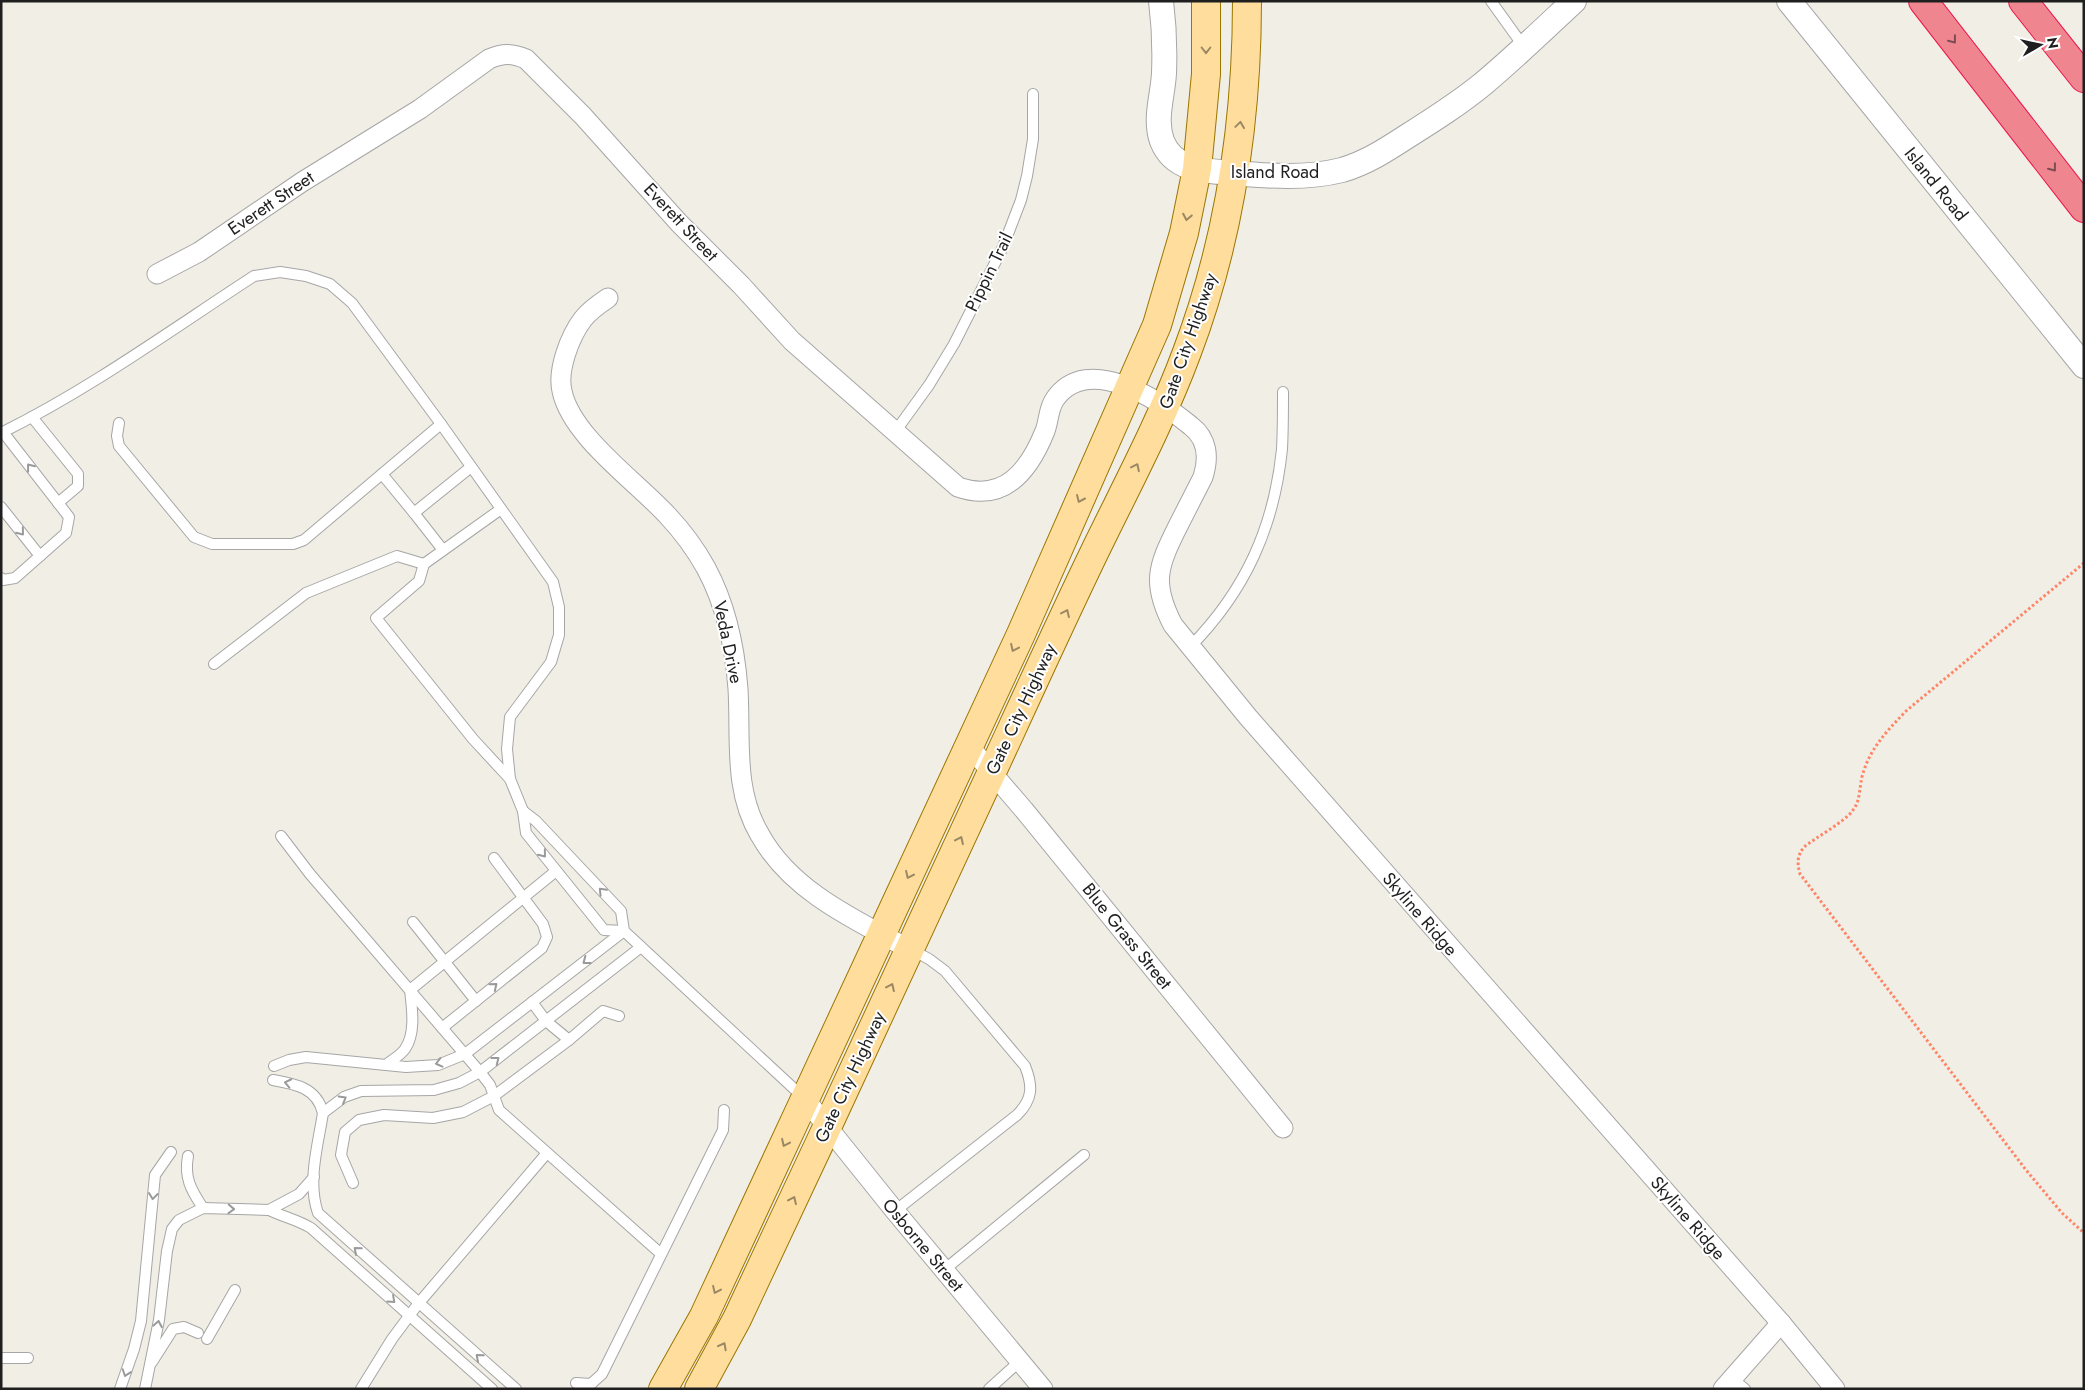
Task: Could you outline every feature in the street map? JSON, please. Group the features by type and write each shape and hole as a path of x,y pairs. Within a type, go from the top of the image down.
{"highway":[{"path":"1923,1 2084,208"},
{"path":"2024,1 2084,78"}],"main road":[{"name":"Gate City Highway","path":"663,1389 704,1316 969,746 1130,389 1157,324 1169,290 1184,233 1197,170 1206,74 1206,1"},
{"name":"Gate City Highway","path":"699,1389 737,1319 1092,556 1166,406 1188,350 1208,288 1224,227 1244,101 1247,1"}],"street":[{"name":"Island Road","path":"1161,1 1164,31 1164,75 1158,124 1162,141 1172,156 1181,164 1197,170 1266,176 1311,176 1343,169 1368,160 1426,124 1476,88 1574,1"},
{"name":"Island Road","path":"1789,1 2084,366"},
{"name":"Everett Street","path":"157,274 199,252 302,182 420,109 489,59 502,54 515,54 526,59 583,116 679,223 741,285 792,342 953,484 969,491 983,492 998,490 1010,483 1021,473 1040,443 1046,430 1050,409 1055,399 1065,388 1077,381 1094,378 1105,379 1166,406"},
{"name":"Veda Drive","path":"608,298 584,317 565,356 561,388 565,405 573,419 599,449 668,516 689,541 718,593 734,652 738,690 738,742 741,777 748,811 760,836 776,859 796,879 833,907 909,949"},
{"name":"Skyline Ridge","path":"1166,406 1196,429 1204,440 1207,453 1207,464 1203,477 1162,556 1160,590 1164,608 1172,625 1248,717 1836,1389"},
{"name":"Blue Grass Street","path":"969,746 1283,1128"},
{"name":"Osborne Street","path":"805,1099 895,1212 1043,1389"},
{"path":"1733,1385 1780,1323"}],"lane":[{"path":"1491,1 1524,47"},
{"name":"Pippin Trail","path":"895,432 929,385 954,344 1003,248 1021,200 1027,176 1032,139 1033,94"},
{"path":"2,579 15,578 66,533 69,517 2,432 74,394 254,276 280,272 306,276 330,284 352,303 442,424 553,582 559,607 559,635 551,662 510,717 507,749 510,779 523,811 526,833 604,930 624,932 805,1099"},
{"path":"1190,647 1213,623 1232,597 1249,568 1263,535 1274,499 1279,469 1282,447 1283,392"},
{"path":"32,417 78,474 78,486 58,503"},
{"path":"120,423 117,436 119,446 194,537 212,544 293,544 304,540 442,424"},
{"path":"414,514 471,467"},
{"path":"382,474 443,550"},
{"path":"1,507 40,556"},
{"path":"501,509 424,564 419,581 376,618 473,739 510,779"},
{"path":"214,664 306,593 397,556 424,564"},
{"path":"523,811 536,821 621,911 624,932"},
{"path":"282,836 316,881 480,1072 490,1085 499,1110 660,1253"},
{"path":"442,1028 542,948 547,937 543,924 494,858"},
{"path":"410,990 556,871"},
{"path":"413,922 476,1001"},
{"path":"274,1066 306,1057 406,1067 438,1065 465,1054 624,932"},
{"path":"323,1113 344,1097 361,1091 434,1090 459,1084 480,1072 641,947"},
{"path":"895,1212 1017,1115 1026,1106 1030,1094 1030,1078 1025,1066 953,979 929,959 909,949"},
{"path":"386,1065 405,1049 411,1032 413,1014 410,990"},
{"path":"532,1002 546,1020 569,1040"},
{"path":"353,1183 341,1155 346,1132 359,1120 384,1115 433,1118 462,1112 494,1096 569,1040 603,1011 620,1016"},
{"path":"273,1080 304,1087 320,1102 323,1113 314,1177 313,1199 318,1213 418,1304 516,1389"},
{"path":"576,1383 591,1384 602,1374 660,1253 723,1130 724,1110"},
{"path":"120,1389 134,1349 140,1321 155,1176 171,1152"},
{"path":"360,1389 409,1315 547,1153"},
{"path":"944,1270 1084,1155"},
{"path":"188,1156 186,1167 190,1190 203,1208"},
{"path":"269,1210 299,1194 314,1177"},
{"path":"145,1389 159,1320 167,1251 172,1230 179,1220 203,1208 269,1210 286,1218 300,1221 311,1228 492,1389"},
{"path":"151,1359 172,1329 184,1326 202,1336 235,1290"},
{"path":"134,1349 151,1359"},
{"path":"1,1358 28,1358"},
{"path":"989,1389 1020,1361"}],"path":[{"path":"2084,563 1906,710 1883,735 1872,751 1863,774 1858,802 1852,812 1804,847 1798,855 1797,864 1800,874 2026,1170 2062,1213 2084,1233"}]}
